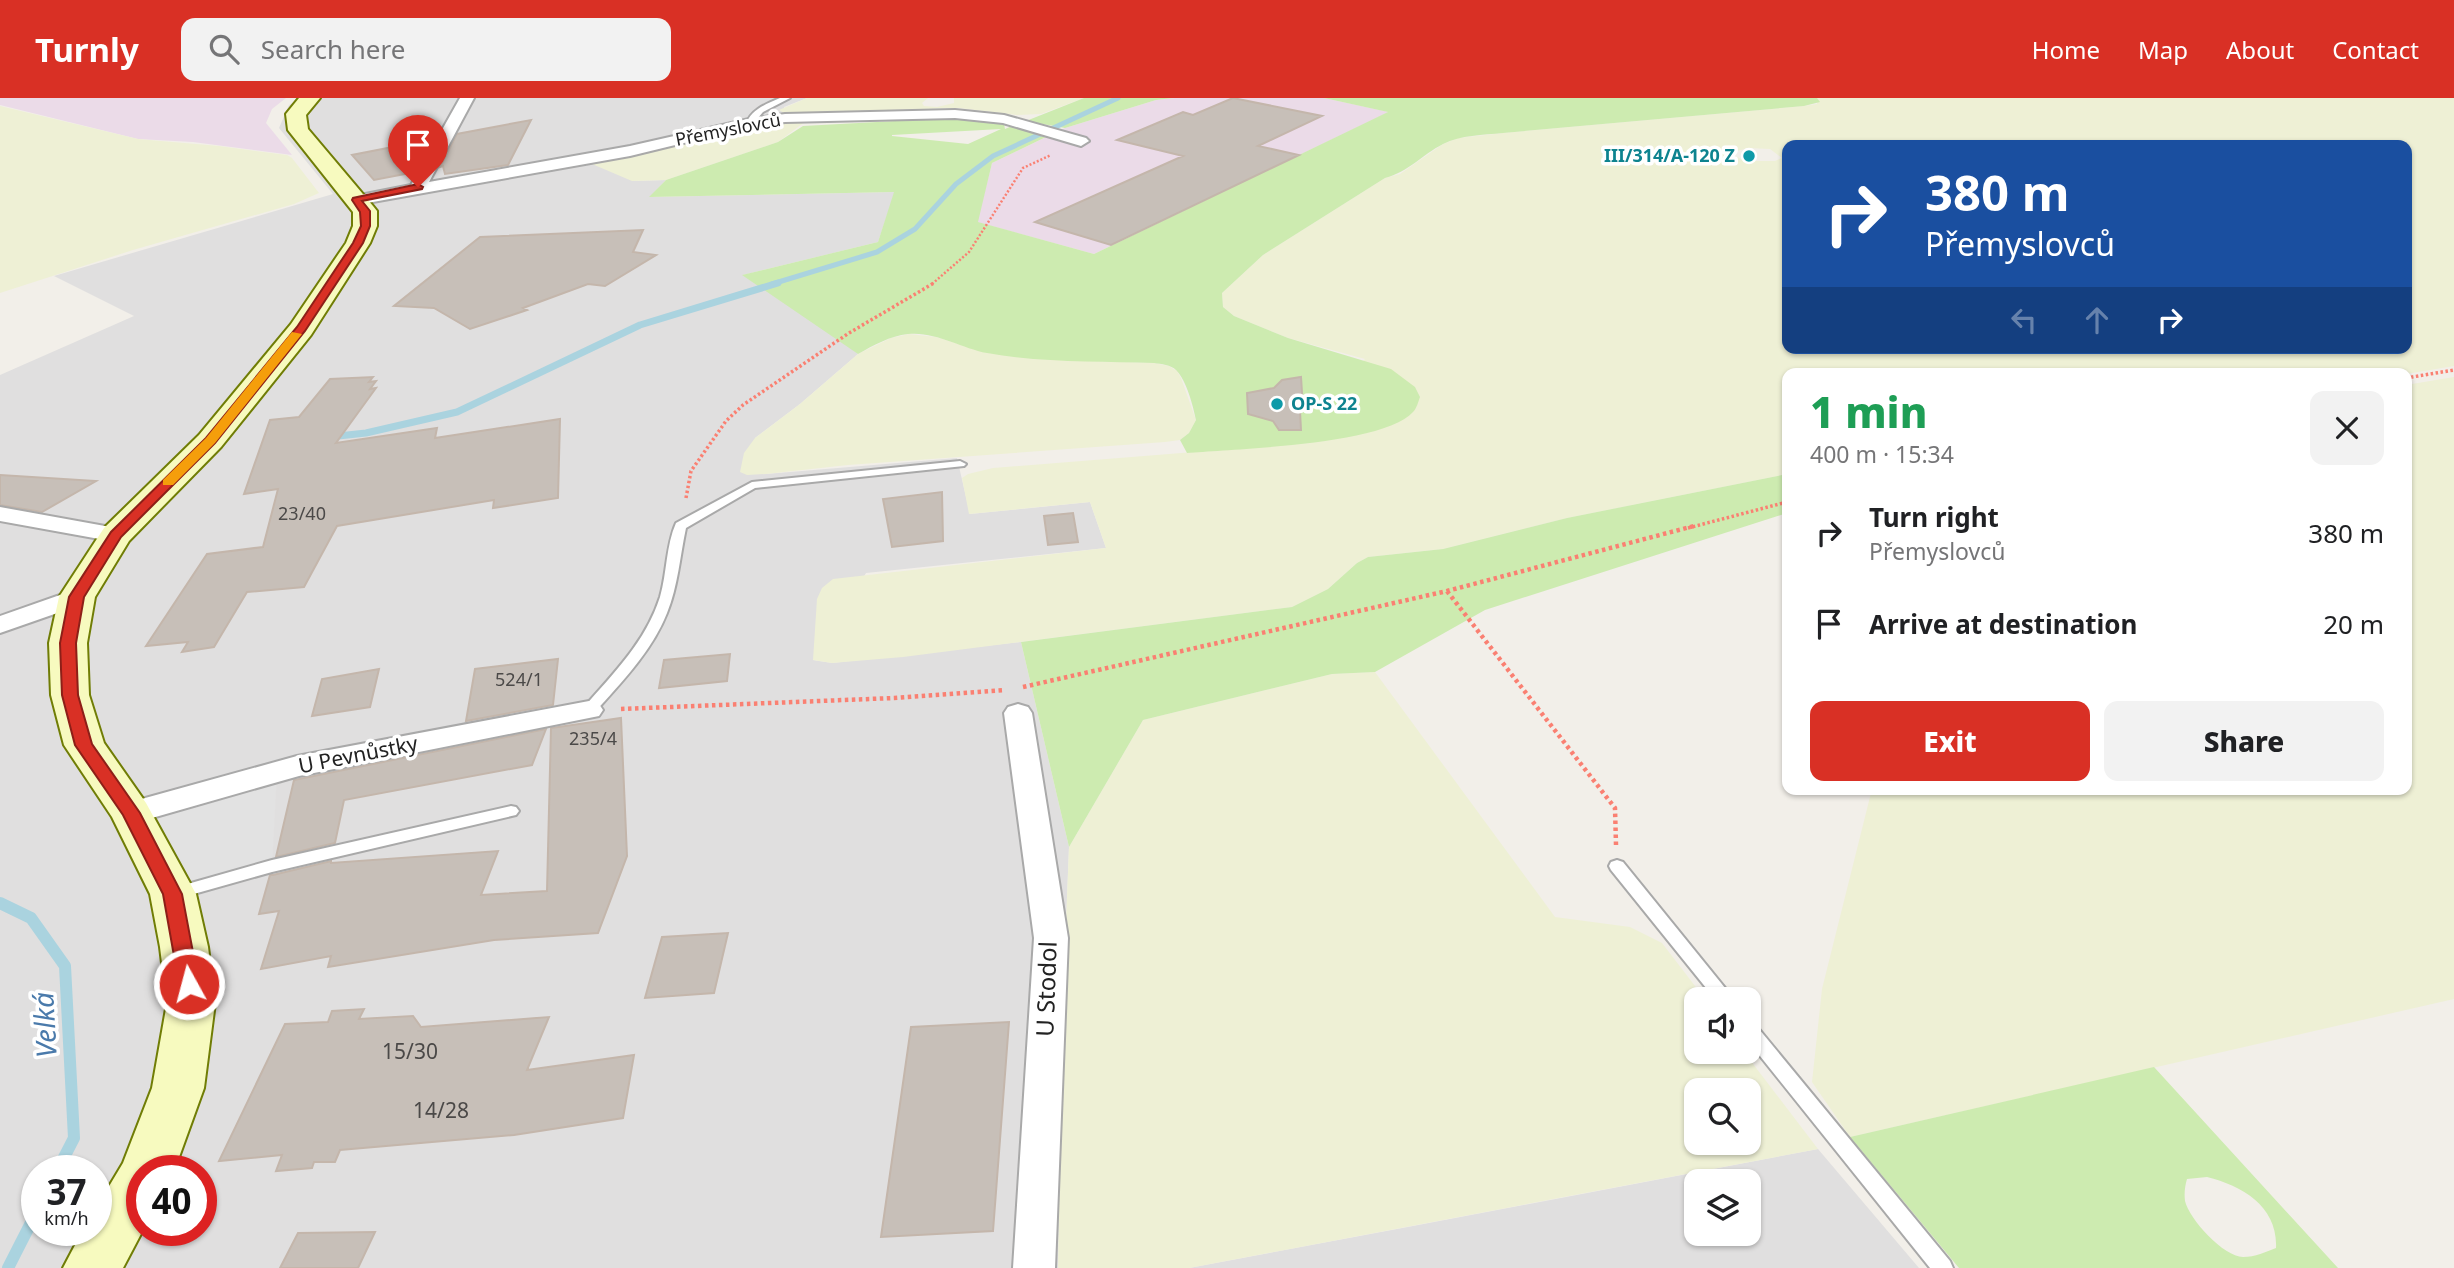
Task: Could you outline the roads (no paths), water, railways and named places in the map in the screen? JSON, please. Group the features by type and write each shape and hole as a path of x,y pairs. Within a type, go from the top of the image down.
{"street":[{"path":"153,1155 178,1088 191,1003 184,947 173,894 131,813 84,745 70,695 68,643 77,597 116,535 210,441 301,329 358,243 366,226 365,211 320,160 298,130 296,114 310,98"},
{"path":"418,187 467,98"},
{"name":"Přemyslovců","path":"356,200 630,151 749,123 785,118 955,114 1004,119 1081,141"},
{"path":"0,514 116,535"},
{"path":"0,625 77,597"},
{"name":"U Pevnůstky","path":"131,813 297,766 589,710"},
{"name":"U Stodol","path":"1018,713 1051,938 1034,1268"},
{"path":"92,1268 126,1208"}],"lane":[{"path":"749,123 752,116 762,109 786,98"},
{"path":"589,710 619,677 649,635 666,599 680,526 752,485 960,464"},
{"path":"173,894 272,866 511,811"},
{"path":"1617,866 1715,987"},
{"path":"1761,1044 1943,1268"}],"waterway":[{"path":"772,284 877,252 915,229 956,184 993,156 1118,98"},
{"path":"329,437 366,433 457,412 640,325 778,283"},
{"name":"Velká","path":"0,903 31,918 65,966 74,1138 65,1155"},
{"name":"Velká","path":"8,1268 21,1242"}],"place":[{"name":"III/314/A-120 Z","path":"1749,156"},
{"name":"OP-S 22","path":"1277,404"}]}
